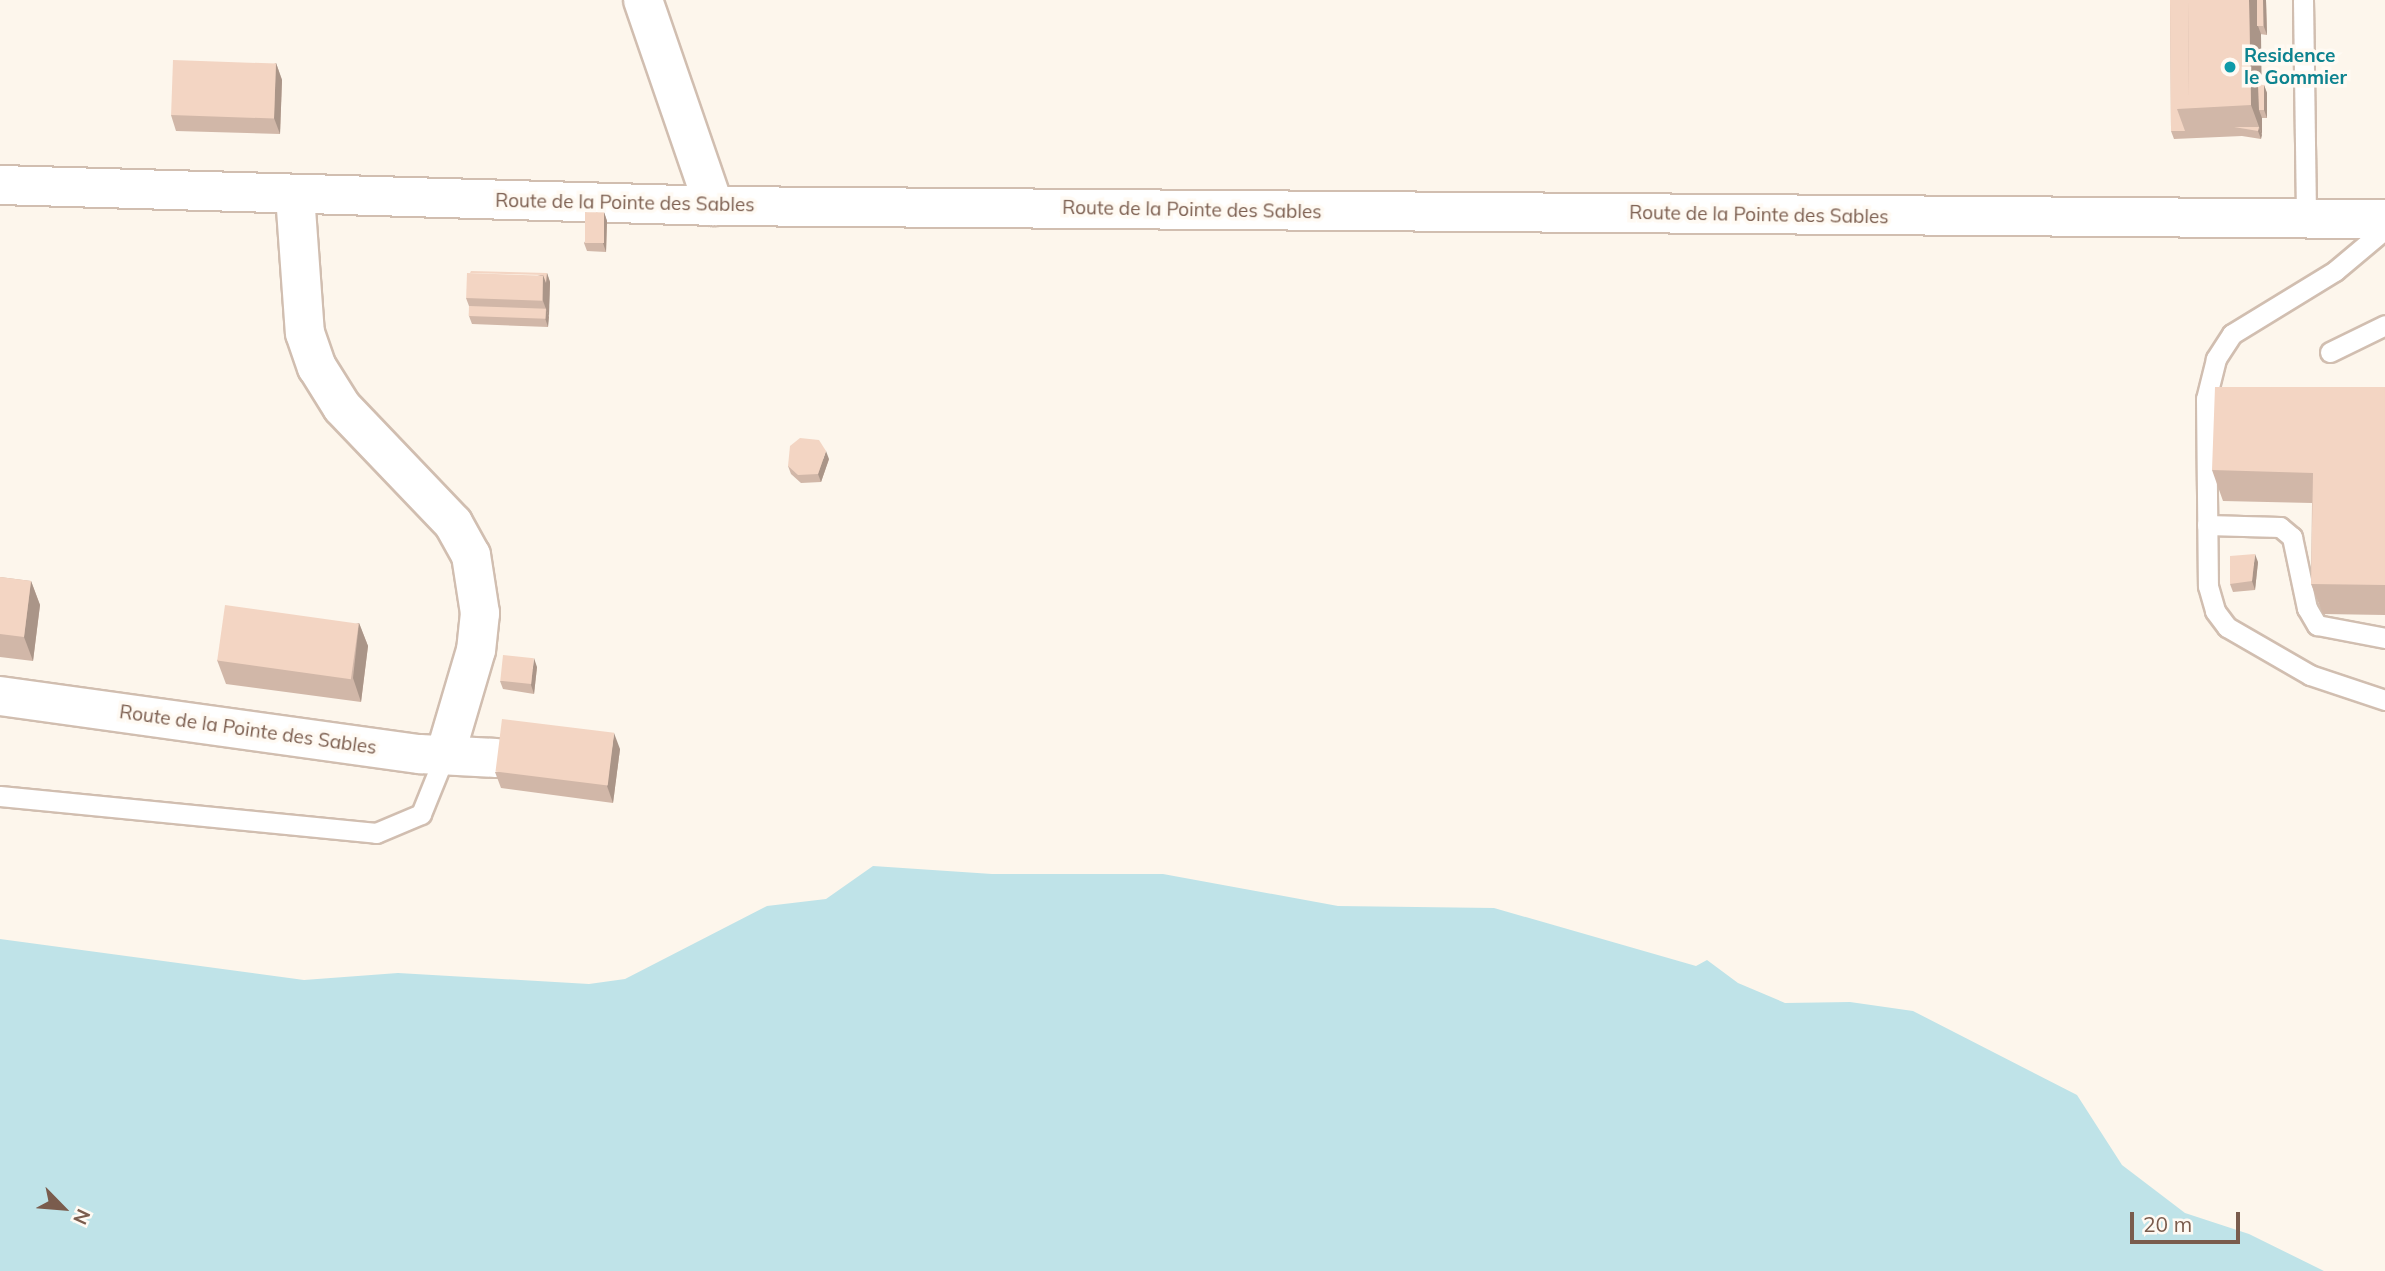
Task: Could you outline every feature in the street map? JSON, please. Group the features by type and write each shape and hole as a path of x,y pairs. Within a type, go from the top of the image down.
{"street":[{"path":"643,0 714,206"},
{"name":"Route de la Pointe des Sables","path":"0,185 714,206 2385,219"},
{"path":"295,195 305,333 317,367 342,407 453,523 471,555 480,613 476,650 446,752"},
{"name":"Route de la Pointe des Sables","path":"0,696 420,754 446,752 496,758"}],"lane":[{"path":"2303,0 2306,220"},
{"path":"2385,229 2335,271 2232,334 2216,359 2206,399 2208,586 2227,627 2310,676 2385,701"},
{"path":"2330,352 2385,325"},
{"path":"2207,525 2280,527 2292,537 2307,608 2317,625 2385,638"},
{"path":"0,796 376,833 421,814 446,752"}],"water":[{"path":"873,866 992,874 1163,874 1338,906 1494,908 1696,966 1707,960 1738,983 1785,1003 1850,1002 1913,1011 2077,1095 2122,1165 2185,1213 2249,1234 2324,1271 0,1271 0,939 304,980 398,973 589,984 625,979 767,906 826,899"}],"building":[{"path":"2170,0 2188,0 2189,98 2177,98 2177,109 2185,131 2171,131"},
{"name":"Residence le Gommier","path":"2188,0 2249,0 2251,105 2177,109 2177,98 2189,98"},
{"path":"2257,0 2263,0 2263,26 2257,26"},
{"path":"173,60 276,64 274,119 171,115"},
{"path":"2258,85 2264,85 2264,110 2259,110"},
{"path":"2234,127 2259,127 2258,131"},
{"path":"585,212 604,212 604,243 585,243"},
{"path":"467,273 543,276 542,301 466,298"},
{"path":"470,273 547,273 546,283 543,275"},
{"path":"469,306 546,309 546,319 469,316"},
{"path":"2215,387 2385,387 2385,585 2311,584 2313,473 2212,470"},
{"path":"800,438 819,440 826,451 818,474 798,475 788,466 790,446"},
{"path":"2255,554 2252,581 2230,584 2230,556"},
{"path":"0,577 31,581 24,637 0,634"},
{"path":"225,605 359,624 351,679 217,660"},
{"path":"503,655 534,658 531,684 500,681"},
{"path":"502,719 614,733 608,785 496,772"}],"place":[{"name":"Residence le Gommier","path":"2230,67"}]}
